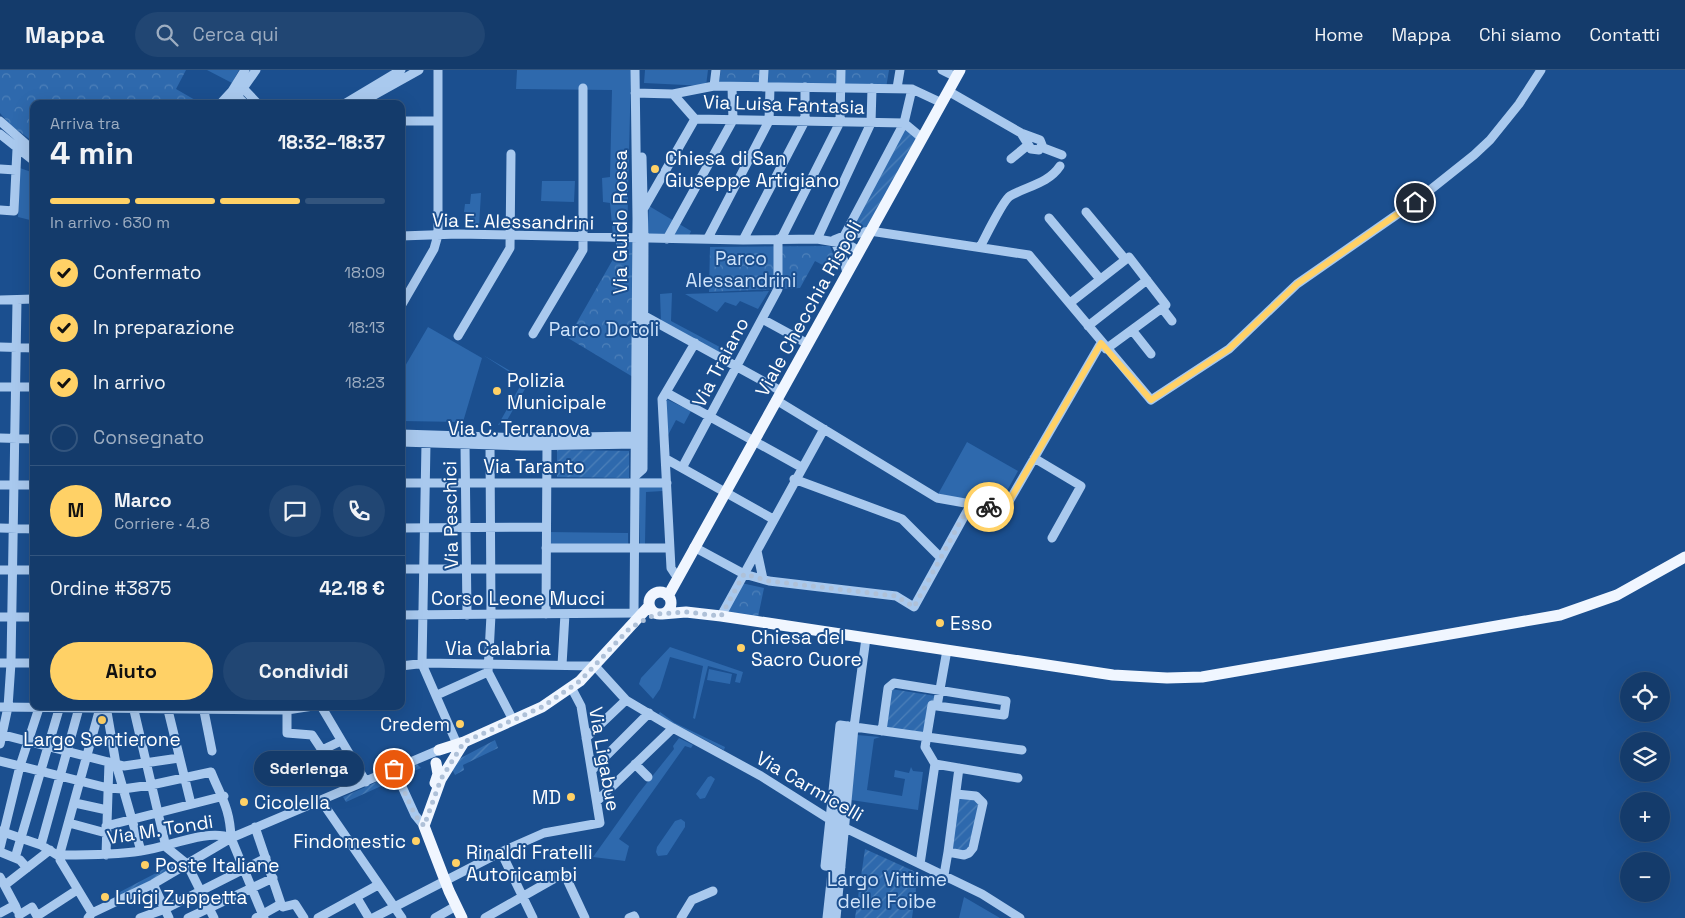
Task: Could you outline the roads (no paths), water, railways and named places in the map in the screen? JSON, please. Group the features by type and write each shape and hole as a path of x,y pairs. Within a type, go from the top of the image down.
{"main road":[{"name":"Viale Checchia Rispoli","path":"666,597 958,74"},
{"path":"649,612 686,612 721,616 1126,676 1167,678 1210,676 1568,613 1632,589 1685,557"},
{"name":"Viale Checchia Rispoli","path":"439,750 461,743 542,707 583,678 630,628 649,612 668,610 666,597 675,574 685,562"},
{"name":"Viale Checchia Rispoli","path":"649,612 650,598 666,597"},
{"path":"666,597 686,612"},
{"path":"424,826 434,796 461,743"},
{"path":"439,750 449,751 452,756 451,762 444,767 432,759 439,750"},
{"path":"432,759 438,774 426,807 424,826 462,918"}],"street":[{"path":"238,95 245,70"},
{"path":"238,95 256,70"},
{"path":"351,100 398,73 418,70"},
{"path":"405,299 434,249 438,235 438,70"},
{"name":"Via Guido Rossa","path":"635,70 638,93 637,219 641,239 635,440 635,547 649,612"},
{"path":"640,70 638,93 644,207 641,239"},
{"path":"714,86 716,70"},
{"path":"708,238 769,121 764,70"},
{"path":"780,239 840,122 841,70"},
{"path":"897,88 900,70"},
{"path":"942,70 958,74"},
{"name":"Via E. Alessandrini","path":"834,240 844,236 870,232 1029,255 1070,303 1103,346 1151,400 1229,349 1297,284 1415,202 1474,155 1490,140 1519,104 1541,70"},
{"path":"363,100 398,73"},
{"path":"638,93 673,94 714,86 897,88 912,89 942,103"},
{"path":"666,239 732,120 732,86"},
{"path":"743,240 805,122 805,87"},
{"path":"533,334 583,250 583,88"},
{"path":"816,239 871,123 872,88"},
{"path":"844,236 904,123 912,89"},
{"path":"948,91 1021,133 1040,140 1041,147"},
{"name":"Via Luisa Fantasia","path":"673,94 695,119 904,123"},
{"path":"637,219 695,119"},
{"path":"405,121 438,120"},
{"path":"0,122 30,148"},
{"path":"904,123 922,138"},
{"path":"1021,133 1031,149 1039,150 1041,147"},
{"path":"0,134 30,158"},
{"path":"1011,159 1028,145"},
{"path":"1041,147 1062,155"},
{"path":"0,210 14,211 17,149"},
{"path":"458,336 510,248 510,154"},
{"path":"980,247 1008,197 1045,180 1055,174 1060,166"},
{"path":"0,169 16,170"},
{"path":"1086,212 1125,259"},
{"path":"1049,218 1100,279"},
{"name":"Via E. Alessandrini","path":"405,236 708,238 743,240 816,239 834,240 847,244 859,251"},
{"name":"Via Traiano","path":"682,468 778,289 780,239"},
{"path":"834,240 844,261 847,273"},
{"path":"635,480 643,469 640,313 736,366 824,429 937,498 1004,510 1103,346 1132,330 1166,305 1128,257 1070,303"},
{"path":"1088,326 1147,280"},
{"path":"0,300 30,299"},
{"path":"17,300 16,484 11,663 1,737 28,741 124,766 179,758"},
{"path":"1162,308 1172,320"},
{"path":"762,319 808,344"},
{"path":"1132,330 1151,354"},
{"path":"675,574 671,568 662,399 695,343"},
{"path":"0,347 30,348"},
{"path":"0,387 30,387"},
{"path":"667,393 801,467"},
{"path":"721,616 794,479 824,429"},
{"path":"405,434 495,439 635,440"},
{"path":"0,438 30,439"},
{"path":"495,439 490,482 491,615 488,669 513,720"},
{"name":"Via C. Terranova","path":"405,442 465,444 495,439 546,445 635,440"},
{"path":"426,443 422,664 461,743"},
{"name":"Via Peschici","path":"465,444 467,615"},
{"path":"546,445 546,614"},
{"path":"1034,458 1081,486 1052,538"},
{"path":"666,459 773,519"},
{"path":"794,479 902,519 940,556"},
{"name":"Via Taranto","path":"405,483 546,483 635,480 667,483"},
{"path":"0,484 30,484"},
{"path":"694,547 744,574 763,579 896,596 914,607 940,556 970,504"},
{"path":"405,528 546,527"},
{"path":"0,528 30,528"},
{"path":"546,548 670,548"},
{"path":"757,551 763,579"},
{"path":"405,569 546,569"},
{"path":"0,570 30,570"},
{"name":"Corso Leone Mucci","path":"405,615 649,612"},
{"path":"562,665 565,614"},
{"path":"0,617 30,617"},
{"path":"837,866 825,866 837,823 866,638"},
{"path":"937,706 947,650"},
{"path":"0,663 30,663"},
{"name":"Via Calabria","path":"405,666 422,664 488,669 562,665 595,666"},
{"path":"573,665 583,678"},
{"name":"Via Carmicelli","path":"595,666 626,700 673,728 761,776 837,823 982,894 1020,918"},
{"path":"437,695 488,669"},
{"path":"882,731 891,684 1006,701 1004,715 932,705 925,747 935,764 920,864"},
{"name":"Via Ligabue","path":"373,918 501,852 544,834 600,823 581,706 571,687"},
{"path":"586,738 626,700"},
{"path":"4,707 30,708"},
{"path":"0,848 2,831 20,766 38,710"},
{"path":"15,858 59,710"},
{"path":"41,845 78,710"},
{"path":"77,890 38,917 32,907 19,917 15,905 2,881 58,854 70,824 87,756 103,710"},
{"path":"104,710 113,763 123,789 141,851"},
{"path":"134,710 166,847 187,864 214,918"},
{"path":"168,710 191,804"},
{"path":"204,710 212,751"},
{"path":"287,710 288,732 312,735 322,750 341,741"},
{"path":"323,710 366,782"},
{"path":"592,770 649,713"},
{"path":"836,918 840,725 1022,750"},
{"path":"597,801 673,728"},
{"path":"58,854 90,916 153,884 231,838 322,802 394,769 432,759"},
{"path":"0,761 108,788 123,789 211,772 218,789 224,796 231,824 231,838 245,868 261,917 281,904"},
{"path":"106,855 106,810 113,763"},
{"path":"635,764 648,777"},
{"path":"935,764 1018,778"},
{"path":"944,875 959,768"},
{"path":"394,769 415,815 424,826"},
{"path":"948,852 969,854 973,848 983,803 976,796 956,794"},
{"path":"70,824 106,830 132,820 224,796"},
{"path":"322,802 402,918"},
{"path":"74,803 106,810"},
{"path":"255,827 281,904 283,907 294,904 304,918"},
{"name":"Via M. Tondi","path":"2,831 41,845 58,854 106,855 166,847 196,837 222,834 231,838"},
{"path":"0,852 20,860 26,868"},
{"path":"501,852 533,918"},
{"path":"140,918 165,909 266,858"},
{"path":"827,918 837,866"},
{"path":"485,918 564,874 586,918"},
{"path":"188,918 273,878"},
{"path":"153,884 169,918"},
{"path":"318,918 335,914 378,885"},
{"path":"681,918 692,900 713,891"},
{"path":"358,898 370,918"},
{"path":"0,913 15,905"},
{"path":"434,918 456,906"}],"place":[{"name":"Chiesa di San Giuseppe Artigiano","path":"655,169"},
{"name":"Polizia Municipale","path":"497,391"},
{"name":"Esso","path":"940,623"},
{"name":"Chiesa del Sacro Cuore","path":"741,648"},
{"name":"Largo Sentierone","path":"102,720"},
{"name":"Credem","path":"460,724"},
{"name":"Sderlenga","path":"394,769"},
{"name":"MD","path":"571,797"},
{"name":"Cicolella","path":"244,802"},
{"name":"Findomestic","path":"416,841"},
{"name":"Rinaldi Fratelli Autoricambi","path":"456,863"},
{"name":"Poste Italiane","path":"145,865"},
{"name":"Luigi Zuppetta","path":"105,897"}],"park label":[{"name":"Parco Alessandrini","path":"741,269"},
{"name":"Parco Dotoli","path":"604,329"},
{"name":"Largo Vittime delle Foibe","path":"887,890"}]}
